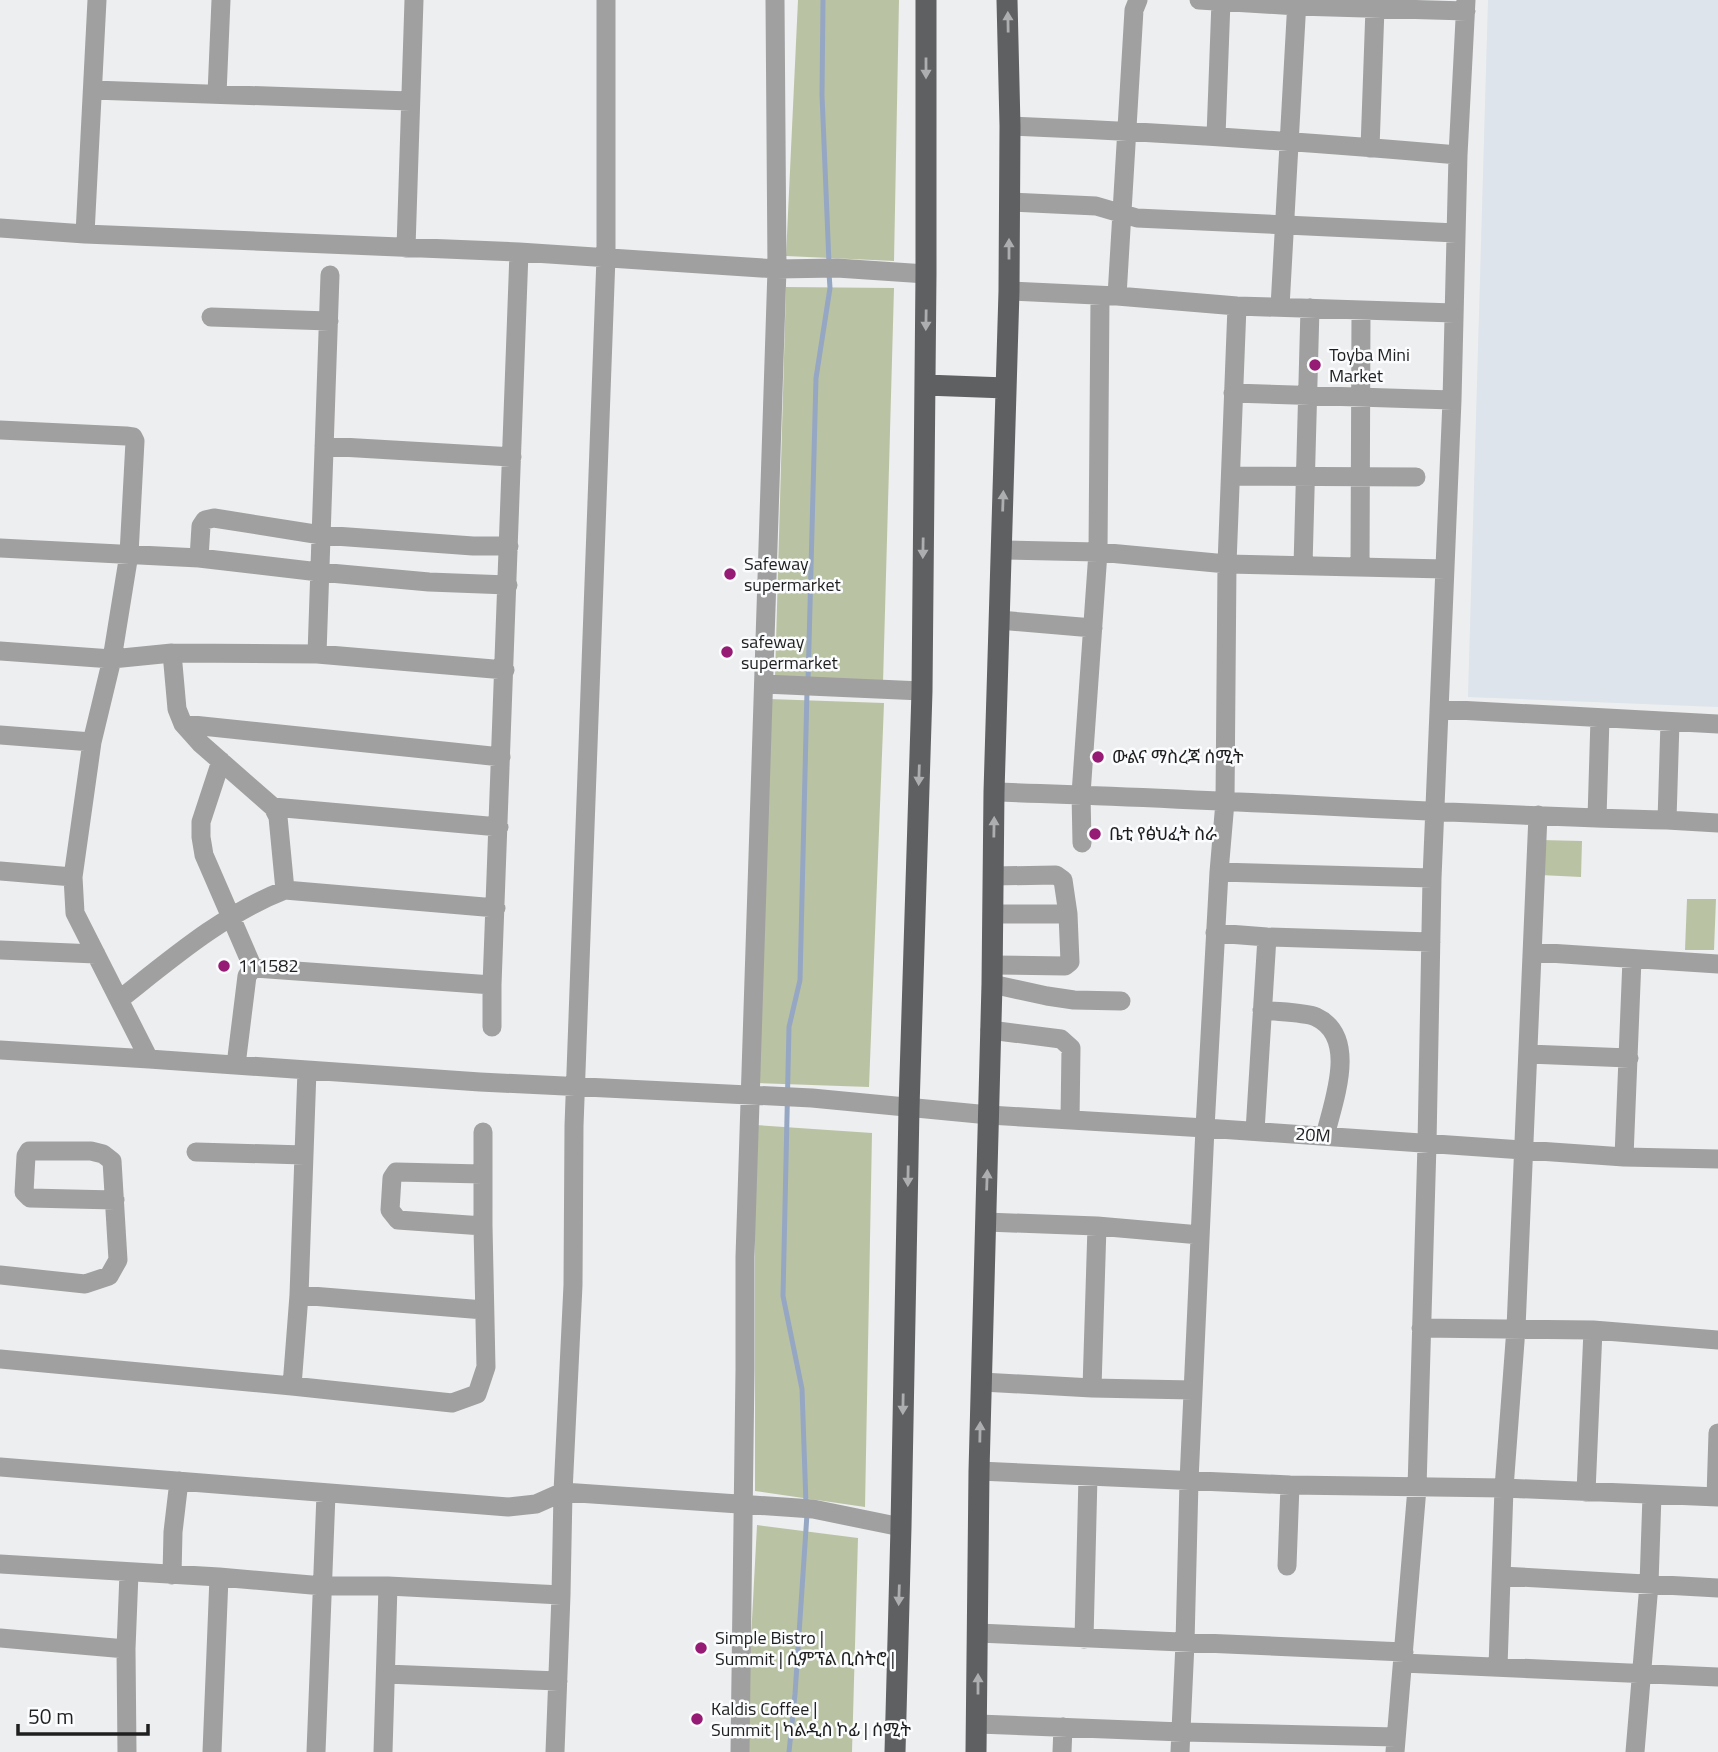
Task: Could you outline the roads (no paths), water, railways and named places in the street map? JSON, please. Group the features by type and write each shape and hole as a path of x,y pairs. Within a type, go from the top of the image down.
{"main road":[{"path":"895,1752 909,1108 922,691 926,0"},
{"path":"976,1752 979,1471 989,1115 994,792 1009,291 1010,126 1007,0"},
{"path":"925,385 1006,388"}],"street":[{"path":"85,234 97,0"},
{"path":"216,94 221,0"},
{"path":"405,248 414,0"},
{"path":"560,1751 558,1681 563,1492 573,1285 574,1125 606,257 606,0"},
{"path":"740,1752 746,1257 777,269 775,0"},
{"path":"1082,843 1081,794 1098,552 1109,296 1121,214 1134,10 1138,0"},
{"path":"978,1724 1182,1732 1396,1745 1417,1488 1434,811 1466,6 1375,8 1199,0"},
{"path":"1216,136 1221,1"},
{"path":"1280,307 1297,3"},
{"path":"1370,148 1375,8"},
{"path":"93,90 410,101"},
{"path":"1010,126 1216,136 1458,156"},
{"path":"1010,202 1096,206 1137,218 1457,233"},
{"path":"0,228 519,252 777,269 837,268 926,274"},
{"path":"492,1027 519,252"},
{"path":"317,654 330,275"},
{"path":"1009,291 1237,306 1454,313"},
{"path":"1180,1752 1205,1128 1225,802 1227,564 1237,306"},
{"path":"1303,566 1310,308"},
{"path":"1360,567 1361,310"},
{"path":"211,317 329,321"},
{"path":"1234,393 1452,400"},
{"path":"0,430 132,437 135,441 129,554 112,659 92,742 73,877 75,913 149,1059"},
{"path":"324,446 512,457"},
{"path":"1231,476 1416,477"},
{"path":"199,558 201,526 205,520 214,518 321,535 473,546 509,546"},
{"path":"0,548 199,558 429,582 508,585"},
{"path":"1001,550 1098,552 1227,564 1445,569"},
{"path":"999,620 1093,628"},
{"path":"0,651 112,659 172,653 317,654 505,670"},
{"path":"172,653 177,709 183,724 200,743 273,807 278,817 285,890"},
{"path":"764,684 922,691"},
{"path":"1439,709 1718,724"},
{"path":"1597,818 1600,718"},
{"path":"1667,820 1670,722"},
{"path":"183,724 501,757"},
{"path":"0,735 92,742"},
{"path":"220,761 201,822 201,837 204,855 253,968"},
{"path":"994,792 1718,822"},
{"path":"273,807 499,827"},
{"path":"1498,1667 1504,1488 1516,1328 1538,816"},
{"path":"0,871 73,877"},
{"path":"1219,872 1432,878"},
{"path":"992,974 1065,966 1070,962 1063,880 1056,875 993,876"},
{"path":"119,1000 195,940 259,900 285,890 496,908"},
{"path":"993,914 1068,914"},
{"path":"1216,933 1431,942"},
{"path":"1255,1131 1267,937"},
{"path":"0,950 96,954"},
{"path":"1532,952 1718,964"},
{"path":"1624,1157 1632,959"},
{"path":"253,968 492,985"},
{"path":"236,1065 247,976 253,968"},
{"path":"992,974 1047,996 1074,1000 1121,1001"},
{"path":"1262,1010 1314,1016 1328,1025 1338,1043 1340,1069 1325,1136"},
{"path":"990,1030 1061,1039 1070,1048 1070,1120"},
{"name":"20M","path":"0,1050 576,1087 812,1098 989,1115 1624,1157 1718,1159"},
{"path":"1528,1054 1629,1058"},
{"path":"292,1386 299,1295 307,1070"},
{"path":"0,1360 452,1403 477,1394 486,1367 483,1132"},
{"path":"0,1275 85,1284 109,1276 118,1260 115,1200 112,1161 103,1154 91,1151 29,1151 26,1156 24,1192 30,1198 115,1200"},
{"path":"196,1152 304,1154"},
{"path":"482,1174 396,1172 391,1178 390,1210 398,1220 483,1226"},
{"path":"986,1222 1097,1226 1200,1235"},
{"path":"1092,1388 1097,1226"},
{"path":"299,1295 484,1310"},
{"path":"1421,1328 1593,1330 1718,1340"},
{"path":"1586,1492 1593,1330"},
{"path":"982,1382 1193,1390"},
{"path":"979,1471 1290,1485 1504,1488 1717,1497 1718,1433"},
{"path":"0,1467 508,1507 537,1504 563,1492 791,1507 901,1527"},
{"path":"1084,1639 1088,1475"},
{"path":"172,1575 178,1481"},
{"path":"1287,1566 1290,1485"},
{"path":"316,1752 326,1494"},
{"path":"1635,1752 1649,1584 1652,1495"},
{"path":"0,1564 323,1586 388,1586 561,1595"},
{"path":"127,1752 126,1649 129,1573"},
{"path":"1501,1576 1718,1588"},
{"path":"212,1752 219,1577"},
{"path":"383,1752 388,1586"},
{"path":"978,1633 1185,1643 1498,1667 1718,1677"},
{"path":"0,1639 126,1649"},
{"path":"386,1674 558,1681"},
{"path":"1062,1752 1063,1727"}],"waterway":[{"path":"823,0 822,95 829,263"},
{"path":"808,682 816,378 830,288 829,273"},
{"path":"806,1504 802,1389 783,1296 789,1027 800,980 807,691"},
{"path":"789,1752 807,1514"}],"place":[{"name":"Toyba Mini Market","path":"1315,365"},
{"name":"Safeway supermarket","path":"730,574"},
{"name":"safeway supermarket","path":"727,652"},
{"name":"ውልና ማስረጃ ሰሚት","path":"1098,757"},
{"name":"ቤቲ የፅህፈት ስራ","path":"1095,834"},
{"name":"111582","path":"224,966"},
{"name":"Simple Bistro | Summit | ሲምፕል ቢስትሮ |","path":"701,1648"},
{"name":"Kaldis Coffee | Summit | ካልዲስ ኮፊ | ሰሚት","path":"697,1719"}]}
